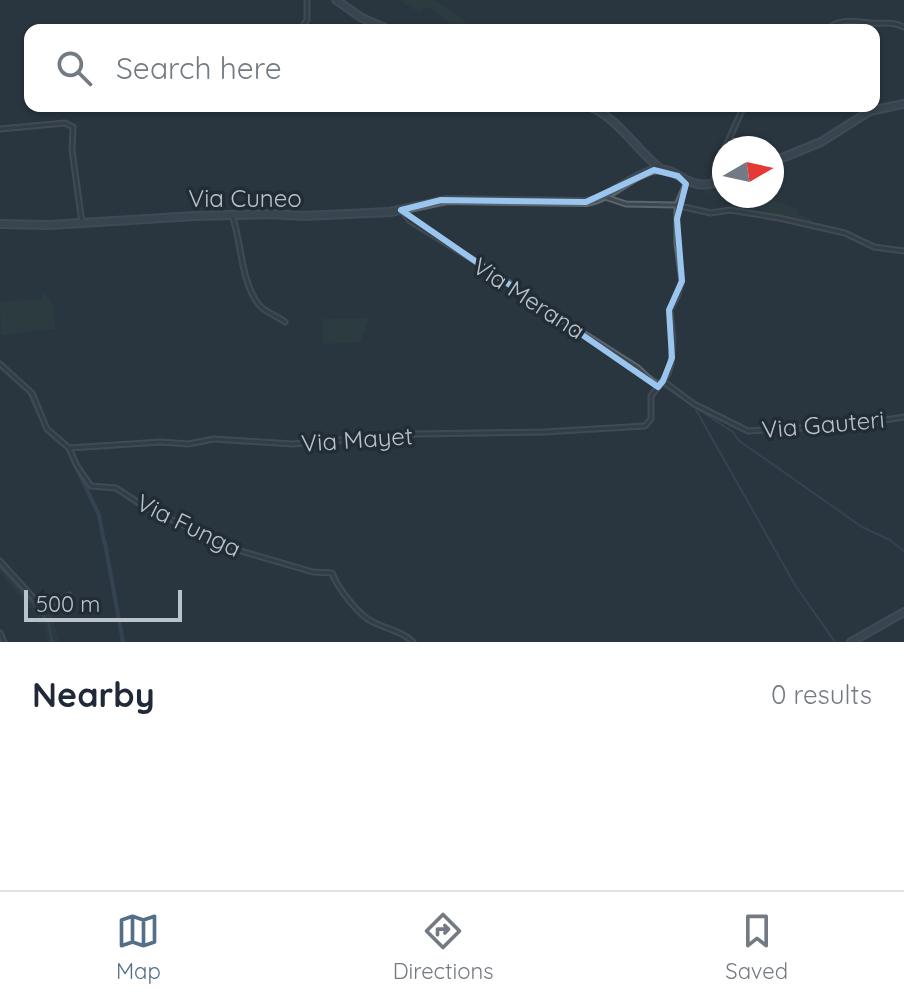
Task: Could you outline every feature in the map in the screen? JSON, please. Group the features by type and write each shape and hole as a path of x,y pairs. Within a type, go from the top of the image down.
{"street":[{"path":"304,24 307,0"},
{"path":"336,0 376,24"},
{"path":"835,24 848,20 892,22 904,27"},
{"path":"880,109 904,104"},
{"path":"601,112 662,170 702,186 712,181"},
{"path":"731,136 741,112"},
{"path":"784,157 821,142 868,112"},
{"path":"0,129 65,123 73,127 72,150 82,223"},
{"path":"605,197 646,173 662,170"},
{"path":"678,176 695,188 712,183"},
{"path":"658,387 672,358 670,310 682,281 677,244 678,206 686,184"},
{"path":"605,197 626,204 678,206 711,213 727,210 779,218 845,233 870,246 904,251"},
{"name":"Via Cuneo","path":"0,224 55,225 232,215 304,216 401,210 441,200 586,202 605,197"},
{"name":"Via Merana","path":"401,210 410,221 638,368 658,387"},
{"path":"232,215 244,268 258,304 285,322"},
{"name":"Via Funga","path":"0,364 29,390 47,429 69,448 91,486 116,488 148,509 244,552 313,572 332,573 336,583 366,618 413,642"},
{"name":"Via Gauteri","path":"663,381 694,404 748,431 855,425 904,417"},
{"name":"Via Mayet","path":"69,448 161,442 188,444 214,439 293,444 415,434 544,432 645,426 651,419 651,396 658,387"},
{"path":"0,561 45,608 69,595"},
{"path":"851,642 904,612"},
{"path":"0,633 4,642"}],"highlighted area":[{"path":"654,170 678,176 686,184 677,219 682,281 669,310 672,358 658,387 401,210 441,200 586,202"}],"green space":[{"path":"399,0 434,0 466,24 450,24 431,9 424,8 420,13"},
{"path":"784,204 796,208 798,215 813,219 811,223 759,209 784,208"},
{"path":"44,292 54,307 55,329 1,335 0,301 41,300"},
{"path":"369,318 360,342 323,344 323,319"},
{"path":"0,563 37,605 52,616 59,642 48,642 44,624 36,625 40,622 38,618 0,573"}],"waterway":[{"path":"410,218 461,251"},
{"path":"508,280 625,358"},
{"path":"640,369 658,381"},
{"path":"663,386 733,432 738,440 862,527 890,540 904,551"},
{"path":"29,392 47,431"},
{"path":"696,410 795,585 835,642"},
{"path":"68,450 99,515 104,542"},
{"path":"105,543 123,642"},
{"path":"0,567 48,621 52,642"}]}
